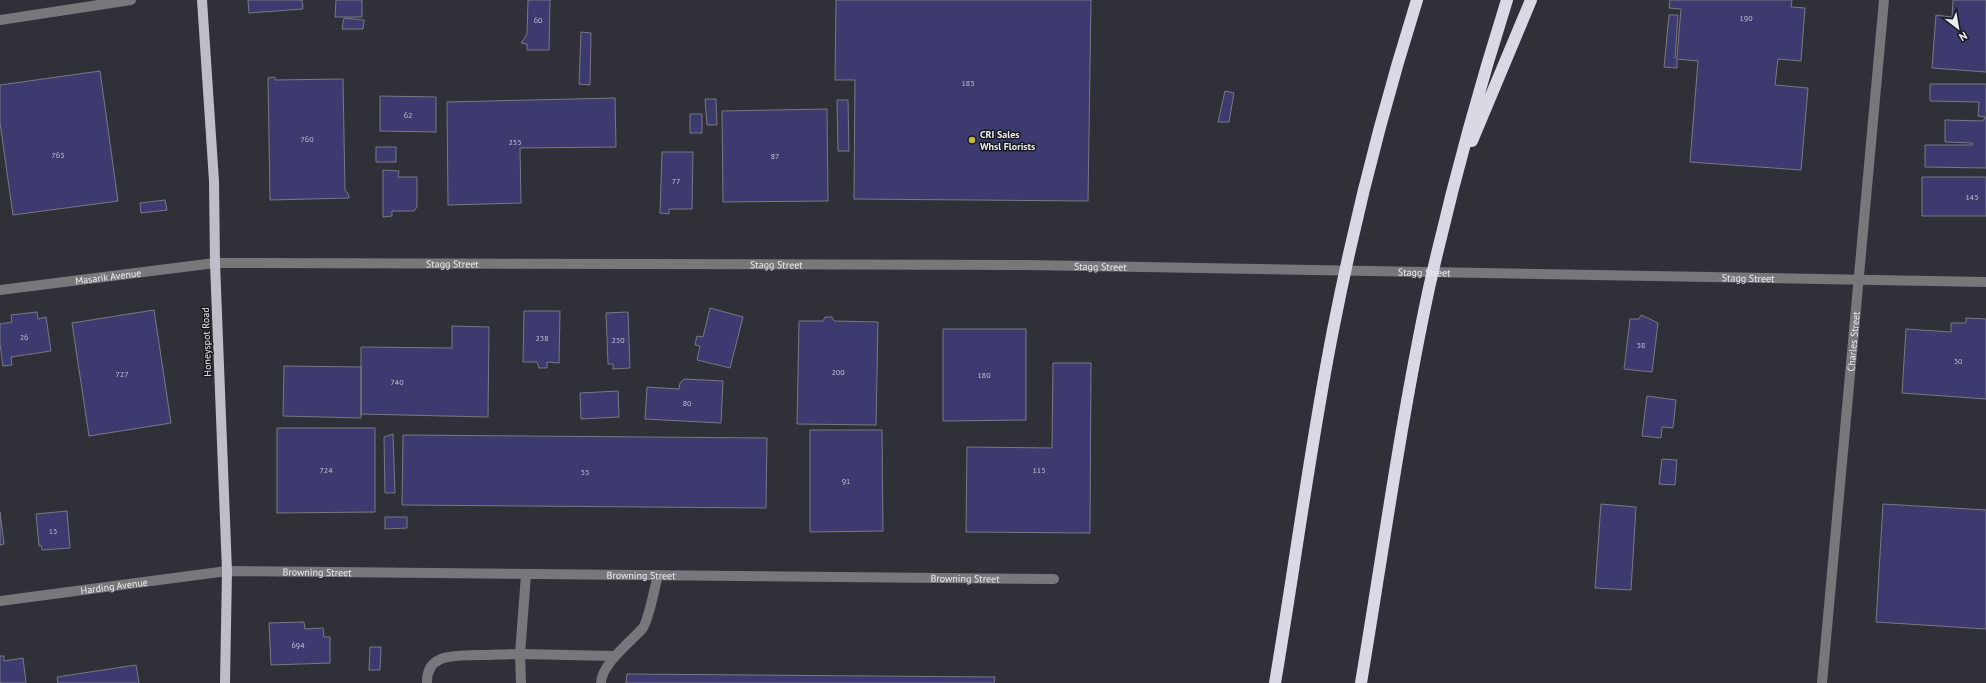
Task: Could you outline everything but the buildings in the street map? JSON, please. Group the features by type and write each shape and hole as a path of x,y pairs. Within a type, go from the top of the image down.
{"highway":[{"path":"1276,683 1333,331 1377,135 1416,0"},
{"path":"1361,683 1394,478 1420,332 1449,204 1481,83 1507,0"},
{"path":"1454,185 1531,0"}],"main road":[{"name":"Honeyspot Road","path":"202,0 214,180 215,263 227,571 225,683"}],"street":[{"path":"0,20 131,0"},
{"name":"Charles Street","path":"1822,683 1884,0"},
{"name":"Stagg Street","path":"215,263 1028,265 1986,282"},
{"name":"Masarik Avenue","path":"0,290 215,263"},
{"name":"Browning Street","path":"227,571 1054,579"},
{"name":"Harding Avenue","path":"0,601 227,571"},
{"path":"520,683 520,654 526,574"},
{"path":"601,683 601,678 616,656 644,628 658,576"},
{"path":"427,683 429,670 436,662 447,656 520,654 616,656"}],"place":[{"name":"CRI Sales Whsl Florists","path":"972,140"}]}
